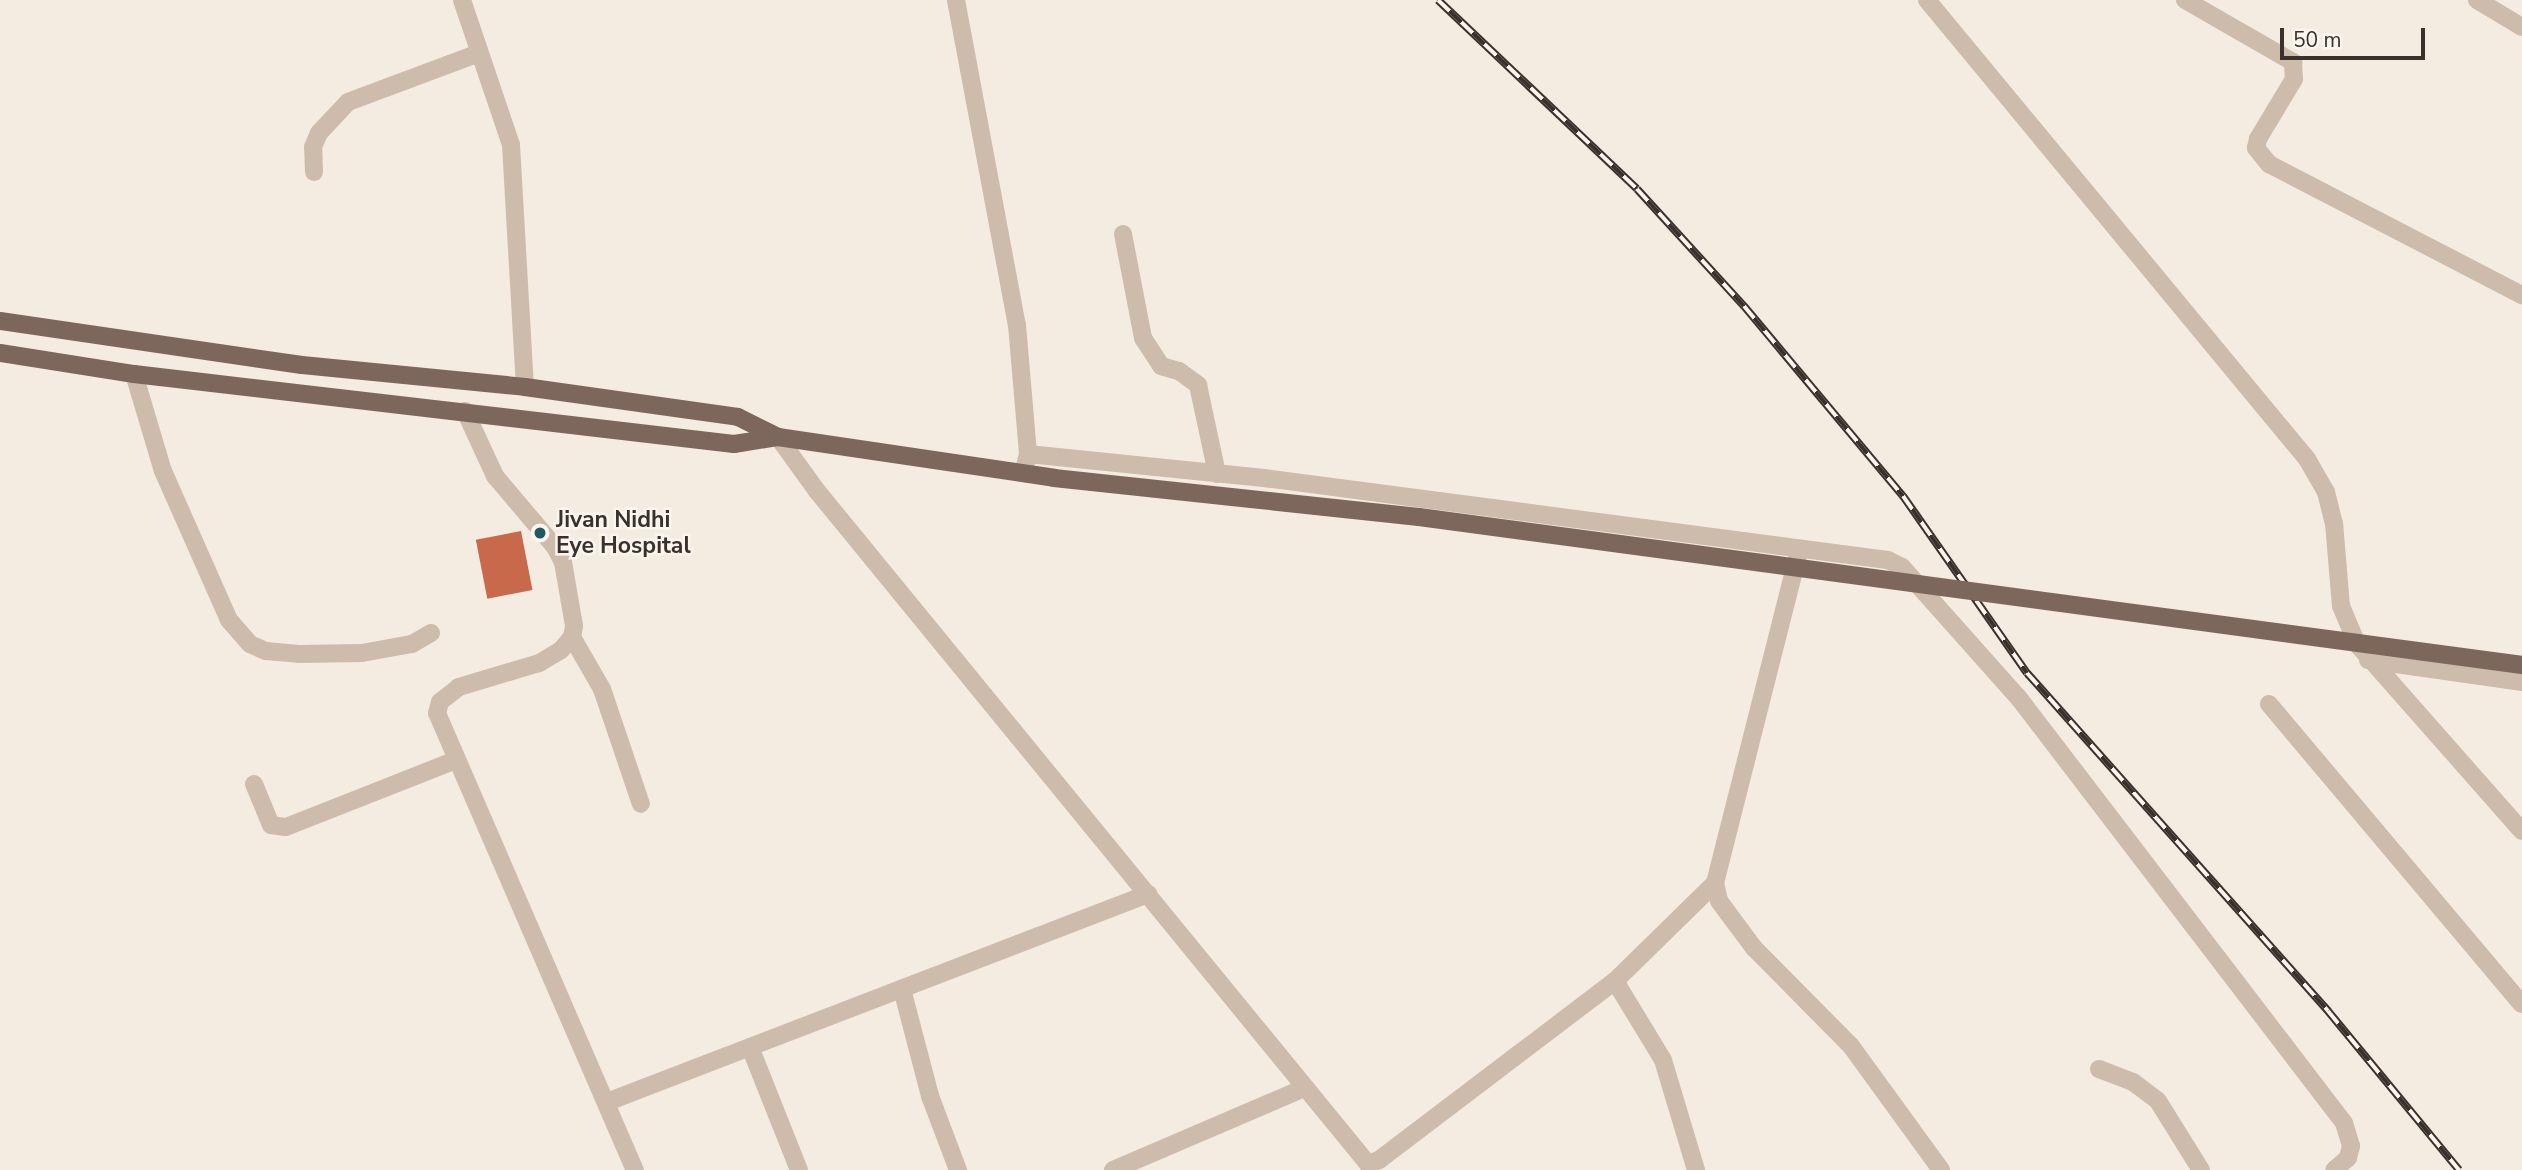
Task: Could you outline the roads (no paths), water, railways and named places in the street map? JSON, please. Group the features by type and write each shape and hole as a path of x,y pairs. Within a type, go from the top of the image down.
{"main road":[{"path":"0,321 302,365 525,387 738,417 778,438"},
{"path":"0,353 134,374 734,444 778,438 1021,475 1419,516 2522,664"}],"street":[{"path":"463,0 511,145 525,387"},
{"path":"956,0 1017,325 1028,454 1021,475"},
{"path":"1927,0 2307,459 2326,492 2334,523 2346,625 2368,660 2522,831"},
{"path":"2185,0 2292,62 2294,79 2258,139 2256,148 2269,164 2522,295"},
{"path":"2484,1 2522,27"},
{"path":"314,172 313,147 318,133 348,102 479,53"},
{"path":"1124,234 1143,338 1161,366 1179,371 1198,385 1217,474"},
{"path":"134,374 163,471 229,620 250,644 266,651 299,654 362,653 412,644 431,633"},
{"path":"465,411 495,476 542,529 563,562 572,637 602,689 641,804"},
{"path":"778,438 817,491 1148,894 1367,1167 1615,981 1715,883"},
{"path":"1028,454 1217,474 1800,548 1888,560 1902,567 1959,626 2018,697 2344,1123 2351,1146 2348,1158 2334,1170"},
{"path":"1800,548 1715,883 1719,901 1735,925 1805,1003 1851,1046 1937,1169"},
{"path":"572,637 539,663 459,687 440,702 437,713 635,1170"},
{"path":"2368,660 2522,682"},
{"path":"2269,704 2522,1004"},
{"path":"254,784 271,825 286,827 456,760"},
{"path":"607,1102 1148,894"},
{"path":"1615,981 1663,1060 1696,1170"},
{"path":"902,989 930,1097 958,1170"},
{"path":"750,1047 799,1170"},
{"path":"2099,1069 2133,1082 2158,1101 2201,1170"},
{"path":"1113,1170 1304,1088"}],"railway":[{"path":"1438,0 1637,189 1744,306 1903,496 2027,673 2328,1011 2459,1170"}],"place":[{"name":"Jivan Nidhi Eye Hospital","path":"540,533"}]}
